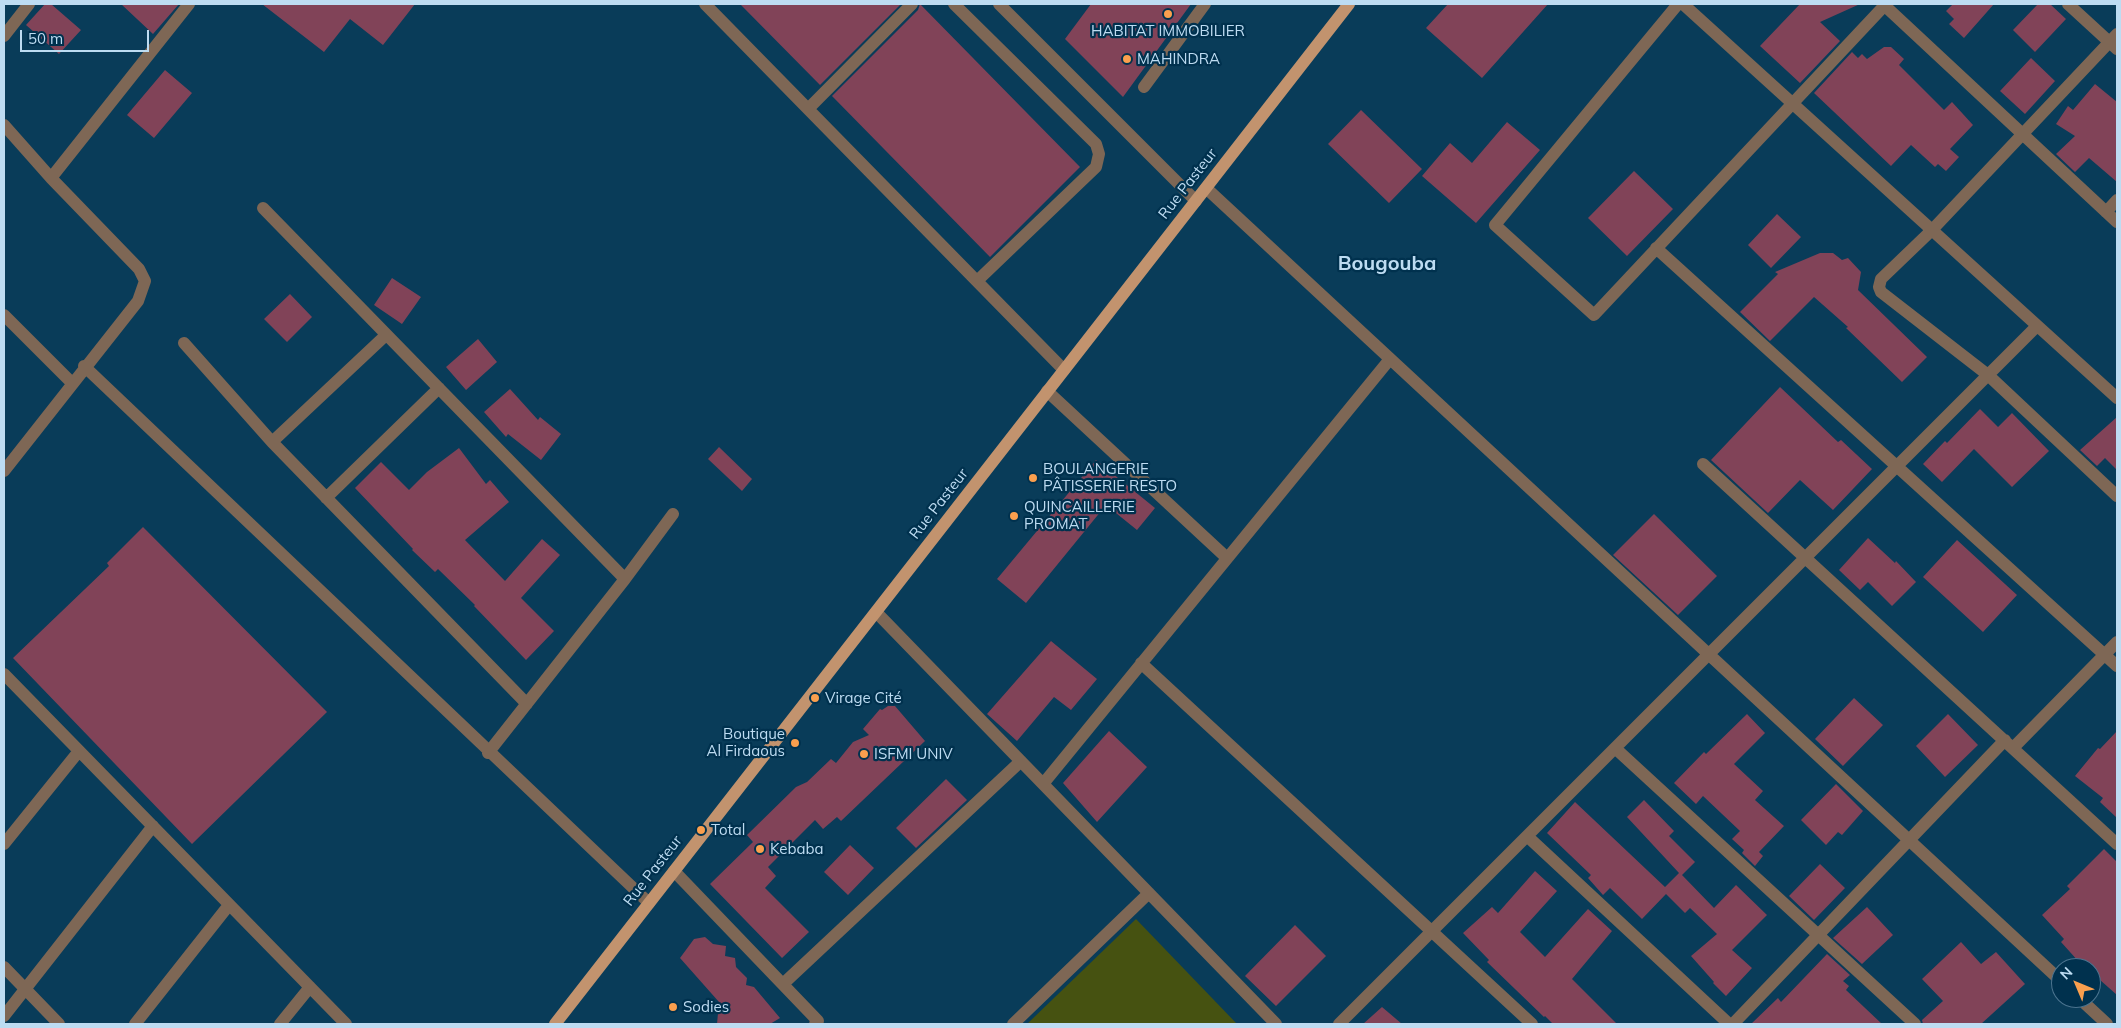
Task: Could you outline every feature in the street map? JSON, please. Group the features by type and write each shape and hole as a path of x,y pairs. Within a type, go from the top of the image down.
{"main road":[{"name":"Rue Pasteur","path":"555,1024 1349,4"}],"street":[{"path":"4,36 29,4"},
{"path":"51,178 189,4"},
{"path":"705,4 1064,370"},
{"path":"808,109 912,4"},
{"path":"954,4 1096,144 1100,154 1096,167 977,282"},
{"path":"999,4 1196,201"},
{"path":"1144,87 1205,4"},
{"path":"1678,4 1495,225 1594,315 1885,5 2117,222"},
{"path":"1683,4 2117,398"},
{"path":"2068,4 2115,42 2023,134 1932,230 1881,279 1879,287 1881,292 1988,375 2117,496"},
{"path":"4,125 51,178 139,269 145,282 138,300 84,366 4,471"},
{"path":"1206,188 2051,972"},
{"path":"2106,212 2117,200"},
{"path":"263,208 625,579"},
{"path":"1656,248 2117,666"},
{"path":"4,315 72,383"},
{"path":"1339,1024 2037,326"},
{"path":"272,442 386,335"},
{"path":"184,343 272,442 527,704"},
{"path":"1043,784 1390,359"},
{"path":"84,366 488,753 649,903"},
{"path":"326,498 439,388"},
{"path":"1048,391 1228,558"},
{"path":"1703,464 2117,844"},
{"path":"488,753 625,579 673,514"},
{"path":"876,612 1276,1024"},
{"path":"1733,1024 1909,840 2117,642"},
{"path":"1141,663 1532,1024"},
{"path":"4,675 346,1024"},
{"path":"1615,748 1915,1024"},
{"path":"4,844 79,751"},
{"path":"784,984 1021,761"},
{"path":"4,1016 152,826"},
{"path":"1527,836 1729,1024"},
{"path":"674,871 784,984 818,1021 815,1024"},
{"path":"1013,1024 1149,893"},
{"path":"136,1024 229,905"},
{"path":"4,967 59,1024"},
{"path":"280,1024 310,987"},
{"path":"2090,1008 2107,1024"}],"green space":[{"path":"1136,919 1237,1024 1027,1024"}],"building":[{"path":"45,4 51,4 81,30 59,54 26,25"},
{"path":"121,4 179,4 153,34"},
{"path":"262,4 415,4 383,45 350,19 324,52"},
{"path":"740,4 901,4 820,85"},
{"path":"920,4 1080,167 990,257 832,96 918,10"},
{"path":"1091,4 1191,4 1123,97 1065,39"},
{"path":"1448,4 1548,4 1482,78 1426,28"},
{"path":"1800,4 1860,4 1820,22 1840,41 1800,83 1760,46"},
{"path":"1953,4 1994,4 1964,38 1949,24 1954,19 1946,11"},
{"path":"2038,4 2050,4 2066,19 2035,52 2013,30"},
{"path":"1884,47 1891,47 1904,59 1899,65 1944,110 1952,102 1973,125 1950,149 1959,157 1946,171 1938,164 1935,167 1911,145 1891,166 1814,93 1852,52 1858,58 1862,54 1867,59"},
{"path":"2031,58 2055,81 2025,114 2000,91"},
{"path":"165,70 192,93 154,138 127,115"},
{"path":"2095,84 2117,102 2117,182 2089,158 2075,172 2056,154 2075,136 2056,124 2068,106 2073,110"},
{"path":"1361,110 1422,169 1389,203 1328,144"},
{"path":"1507,122 1540,150 1476,223 1422,176 1450,143 1472,163"},
{"path":"1634,171 1673,209 1627,256 1588,218"},
{"path":"1777,214 1801,237 1771,268 1748,245"},
{"path":"1820,253 1833,253 1842,260 1848,258 1861,272 1858,290 1927,357 1902,382 1846,328 1848,327 1814,297 1770,341 1740,312 1778,274 1775,272"},
{"path":"392,278 421,297 402,324 374,305"},
{"path":"290,294 312,317 287,342 264,319"},
{"path":"478,339 497,362 466,390 446,367"},
{"path":"1780,387 1838,442 1841,440 1872,469 1833,510 1800,480 1768,513 1711,460"},
{"path":"510,389 538,420 540,417 561,434 541,460 508,434 506,437 484,412"},
{"path":"1980,409 1998,427 2012,413 2049,451 2012,487 1974,449 1942,482 1923,464 1945,441 1947,443"},
{"path":"2117,417 2117,470 2105,458 2097,466 2080,450"},
{"path":"719,447 752,479 742,491 708,459"},
{"path":"459,448 486,484 490,480 509,502 465,540 505,581 542,539 560,555 521,598 554,631 526,660 475,605 438,569 435,572 412,550 355,488 381,462 409,490 427,472"},
{"path":"1096,460 1155,508 1137,530 1106,505 1026,603 997,579"},
{"path":"1654,514 1717,576 1678,615 1613,555"},
{"path":"143,527 327,712 192,844 13,658 109,566 107,563"},
{"path":"1868,538 1895,563 1896,561 1916,582 1892,606 1868,582 1860,590 1839,570"},
{"path":"1957,540 2017,595 1983,632 1923,577"},
{"path":"1051,641 1097,679 1071,710 1054,697 1017,741 987,714"},
{"path":"1854,698 1883,725 1843,766 1815,739"},
{"path":"888,706 895,706 925,741 841,821 837,817 823,829 815,820 768,867 776,876 765,888 809,932 782,958 710,884 753,842 747,835 796,787 807,782 831,759 836,763 853,742 869,735 863,729 880,709 882,710"},
{"path":"1747,714 1765,733 1734,764 1763,791 1755,800 1784,826 1759,852 1763,856 1755,866 1742,853 1744,850 1732,839 1740,831 1703,796 1696,804 1674,783 1704,752 1706,754"},
{"path":"1948,714 1978,745 1945,777 1916,746"},
{"path":"1109,731 1147,767 1097,822 1063,783"},
{"path":"2117,731 2117,818 2100,802 2103,798 2075,776 2098,748 2100,749"},
{"path":"946,779 967,800 916,848 896,828"},
{"path":"1836,784 1863,811 1842,835 1838,832 1826,845 1801,820"},
{"path":"1644,800 1674,831 1669,836 1695,862 1682,875 1714,908 1736,885 1767,915 1732,950 1752,968 1726,996 1691,956 1717,934 1690,908 1685,913 1666,894 1642,919 1610,888 1603,895 1588,878 1591,875 1547,833 1575,802 1665,887 1679,873 1627,817"},
{"path":"850,845 874,868 848,895 824,872"},
{"path":"2104,849 2117,862 2117,995 2101,981 2101,958 2075,958 2061,942 2064,939 2042,915 2070,889 2067,886"},
{"path":"1820,864 1845,888 1814,920 1789,896"},
{"path":"1535,871 1557,891 1520,932 1545,957 1588,909 1612,931 1572,979 1617,1024 1553,1024 1487,962 1489,960 1463,933 1492,907 1498,913"},
{"path":"1867,907 1893,935 1862,964 1833,938"},
{"path":"1295,925 1326,956 1276,1006 1245,976"},
{"path":"705,937 713,944 726,946 725,956 735,958 736,967 747,978 746,985 754,987 780,1018 770,1024 717,1024 719,1002 680,958 694,939"},
{"path":"1961,942 1981,964 1996,952 2025,984 1981,1024 1923,1024 1922,1020 1943,1001 1922,979"},
{"path":"1827,954 1850,975 1843,981 1849,986 1846,990 1882,1024 1751,1024 1778,998 1781,1002"},
{"path":"1382,1007 1402,1024 1363,1024"}],"place":[{"name":"HABITAT IMMOBILIER","path":"1168,14"},
{"name":"MAHINDRA","path":"1127,59"},
{"name":"BOULANGERIE PÂTISSERIE RESTO","path":"1033,478"},
{"name":"QUINCAILLERIE PROMAT","path":"1014,516"},
{"name":"Virage Cité","path":"815,698"},
{"name":"Boutique Al Firdaous","path":"795,743"},
{"name":"ISFMI UNIV","path":"864,754"},
{"name":"Total","path":"701,830"},
{"name":"Kebaba","path":"760,849"},
{"name":"Sodies","path":"673,1007"}],"district":[{"name":"Bougouba","path":"1387,264"}]}
